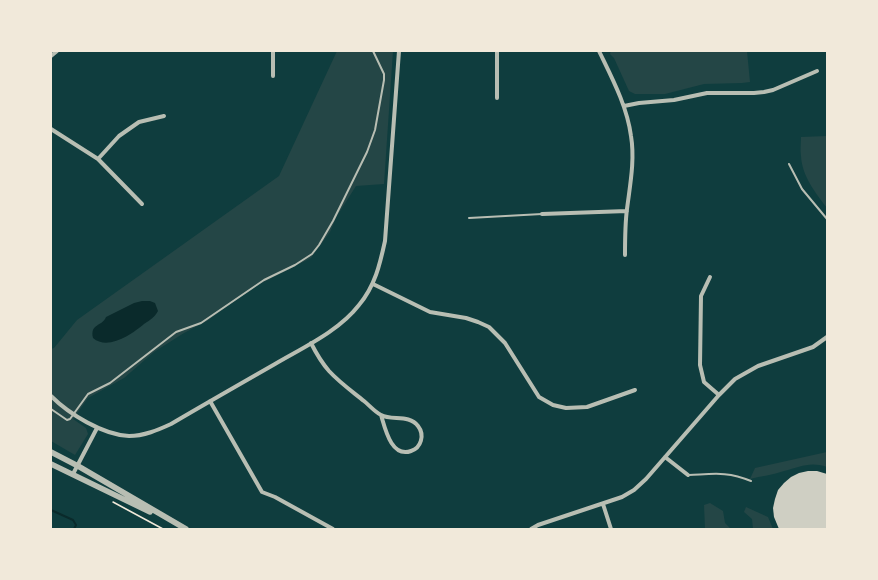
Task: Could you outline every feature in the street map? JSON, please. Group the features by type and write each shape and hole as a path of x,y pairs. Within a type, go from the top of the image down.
{"street":[{"path":"51,56 57,51"},
{"path":"272,76 273,51"},
{"path":"51,396 74,414 97,428 116,434 129,436 156,431 311,343 340,324 352,313 366,296 373,284 385,241 399,51"},
{"path":"497,51 497,98"},
{"path":"599,51 624,106 631,134 631,178 626,211 625,255"},
{"path":"624,106 638,103 674,100 707,93 764,92 773,90 817,71"},
{"path":"98,159 118,136 140,122 164,116"},
{"path":"51,129 98,159 142,204"},
{"path":"542,214 626,211"},
{"path":"710,277 701,296 700,365 704,382 719,395"},
{"path":"373,284 430,312 466,318 489,327 505,343 539,397 553,405 566,408 587,407 636,390"},
{"path":"531,529 538,525 622,497 634,490 735,379 748,371 810,348 827,337"},
{"path":"311,343 329,371 381,415 387,433 395,447 403,452 411,451 417,447 421,440 421,434 420,429 415,423 408,419 381,415"},
{"path":"210,401 262,492 275,497 333,529"},
{"path":"73,474 97,428"},
{"path":"51,452 78,466 186,529"},
{"path":"665,457 688,476"},
{"path":"51,464 186,529"},
{"path":"603,504 611,529"}],"lane":[{"path":"51,409 67,420 70,419 88,394 110,383 176,332 200,322 264,280 295,265 312,254 333,221 367,152 375,130 384,74 374,51"},
{"path":"789,164 802,189 827,219"},
{"path":"469,218 542,214"},
{"path":"688,476 722,473 740,476 751,481"}],"shaded area":[{"path":"337,51 393,51 384,184 356,186 337,216 330,232 311,258 254,287 207,321 184,333 154,352 124,378 88,398 73,419 86,428 88,434 75,455 51,441 51,349 54,348 77,320 279,176"},
{"path":"611,51 747,51 750,82 704,84 665,94 635,94 629,91 614,58 610,54"},
{"path":"827,136 827,208 814,190 804,170 802,163 801,137"},
{"path":"150,301 155,303 158,311 150,320 120,340 106,343 99,342 93,338 93,330 106,317 134,303"},
{"path":"827,452 827,467 821,465 805,465 776,474 750,479 755,468"},
{"path":"710,503 723,511 725,523 731,529 705,529 704,505"},
{"path":"746,507 768,517 773,529 753,529 752,519 744,512"}],"building":[{"path":"808,471 817,471 827,474 827,529 779,529 774,517 773,508 778,490 791,477"}],"waterway":[{"path":"51,510 73,520 76,525 74,529"}]}
